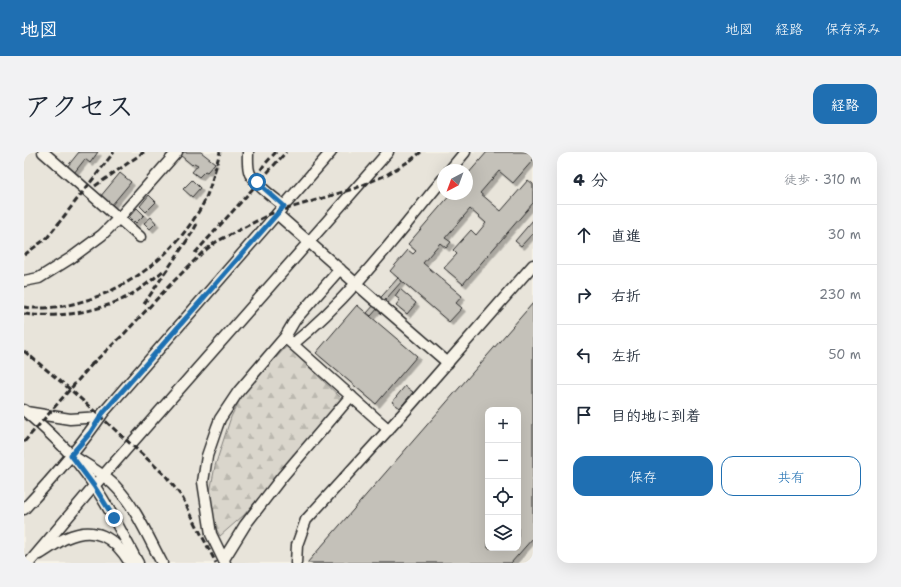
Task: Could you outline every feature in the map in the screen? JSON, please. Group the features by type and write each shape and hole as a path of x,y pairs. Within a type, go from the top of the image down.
{"lane":[{"path":"43,152 140,236"},
{"path":"24,281 39,278 71,258 102,235 119,218 177,152"},
{"path":"248,152 250,173 258,183 284,206"},
{"path":"24,509 50,481 90,433 100,417 331,152"},
{"path":"31,560 94,486 388,152"},
{"path":"455,164 465,152"},
{"path":"293,344 310,331 356,283 437,186"},
{"path":"277,214 448,363"},
{"path":"296,563 297,545 306,520 389,430 533,265"},
{"path":"224,561 213,541 207,512 204,482 207,456 217,427 224,412 238,392 285,337 295,320 340,269"},
{"path":"285,337 389,430"},
{"path":"224,561 244,525 277,483 351,396"},
{"path":"25,411 70,419 100,417"},
{"path":"25,411 71,455 94,486 114,518 138,563"},
{"path":"71,455 103,476 117,488 134,511 162,563"},
{"path":"31,560 65,538 84,532 101,534 112,542 130,563"}],"shaded area":[{"path":"24,152 533,152 533,563 24,563"}],"green space":[{"path":"287,346 342,399 244,515 220,536 211,519 210,492 215,466 231,417 243,393"}],"building":[{"path":"79,152 98,152 90,163 85,159 74,173 67,167"},
{"path":"183,152 201,152 215,163 207,172 205,171 199,177 192,172 198,165 194,163 192,165 180,155"},
{"path":"487,152 533,152 533,160 513,183 499,171 480,193 501,211 528,180 533,184 533,203 463,284 444,268 457,254 453,250 471,230 476,235 486,223 470,209 445,238 451,242 446,248 440,243 423,263 462,296 456,303 462,308 449,322 390,271 408,250 413,254 416,251 408,244 446,200 473,200 473,168"},
{"path":"120,173 131,182 111,206 100,197"},
{"path":"192,180 200,188 192,197 183,189"},
{"path":"149,195 156,202 146,212 140,206"},
{"path":"137,208 144,215 136,223 134,221 133,223 130,221 132,219 129,217"},
{"path":"151,217 156,223 150,229 144,223"},
{"path":"533,220 533,233 521,246 515,241"},
{"path":"398,278 402,281 371,316 367,313"},
{"path":"400,289 416,303 407,314 396,305 400,300 395,296"},
{"path":"533,303 533,538 511,563 307,563"},
{"path":"357,305 417,356 376,404 316,353"},
{"path":"405,386 413,392 400,408 392,402"}],"railway":[{"path":"24,255 47,238 114,152"},
{"path":"95,186 144,152"},
{"path":"24,307 54,307 85,301 106,293 145,271 162,257 177,241 203,204 213,178 220,152"},
{"path":"251,185 264,165 276,152"},
{"path":"195,253 286,152"},
{"path":"91,365 124,334 203,252 216,242 270,214 356,188 386,175 421,152"},
{"path":"144,304 198,222"},
{"path":"24,314 61,315 98,308 127,297 164,270"},
{"path":"24,351 71,390 165,475 182,497 216,563"},
{"path":"24,442 94,362"}],"route":[{"path":"114,518 94,486 71,455 90,433 103,413 284,206 257,182"}]}
